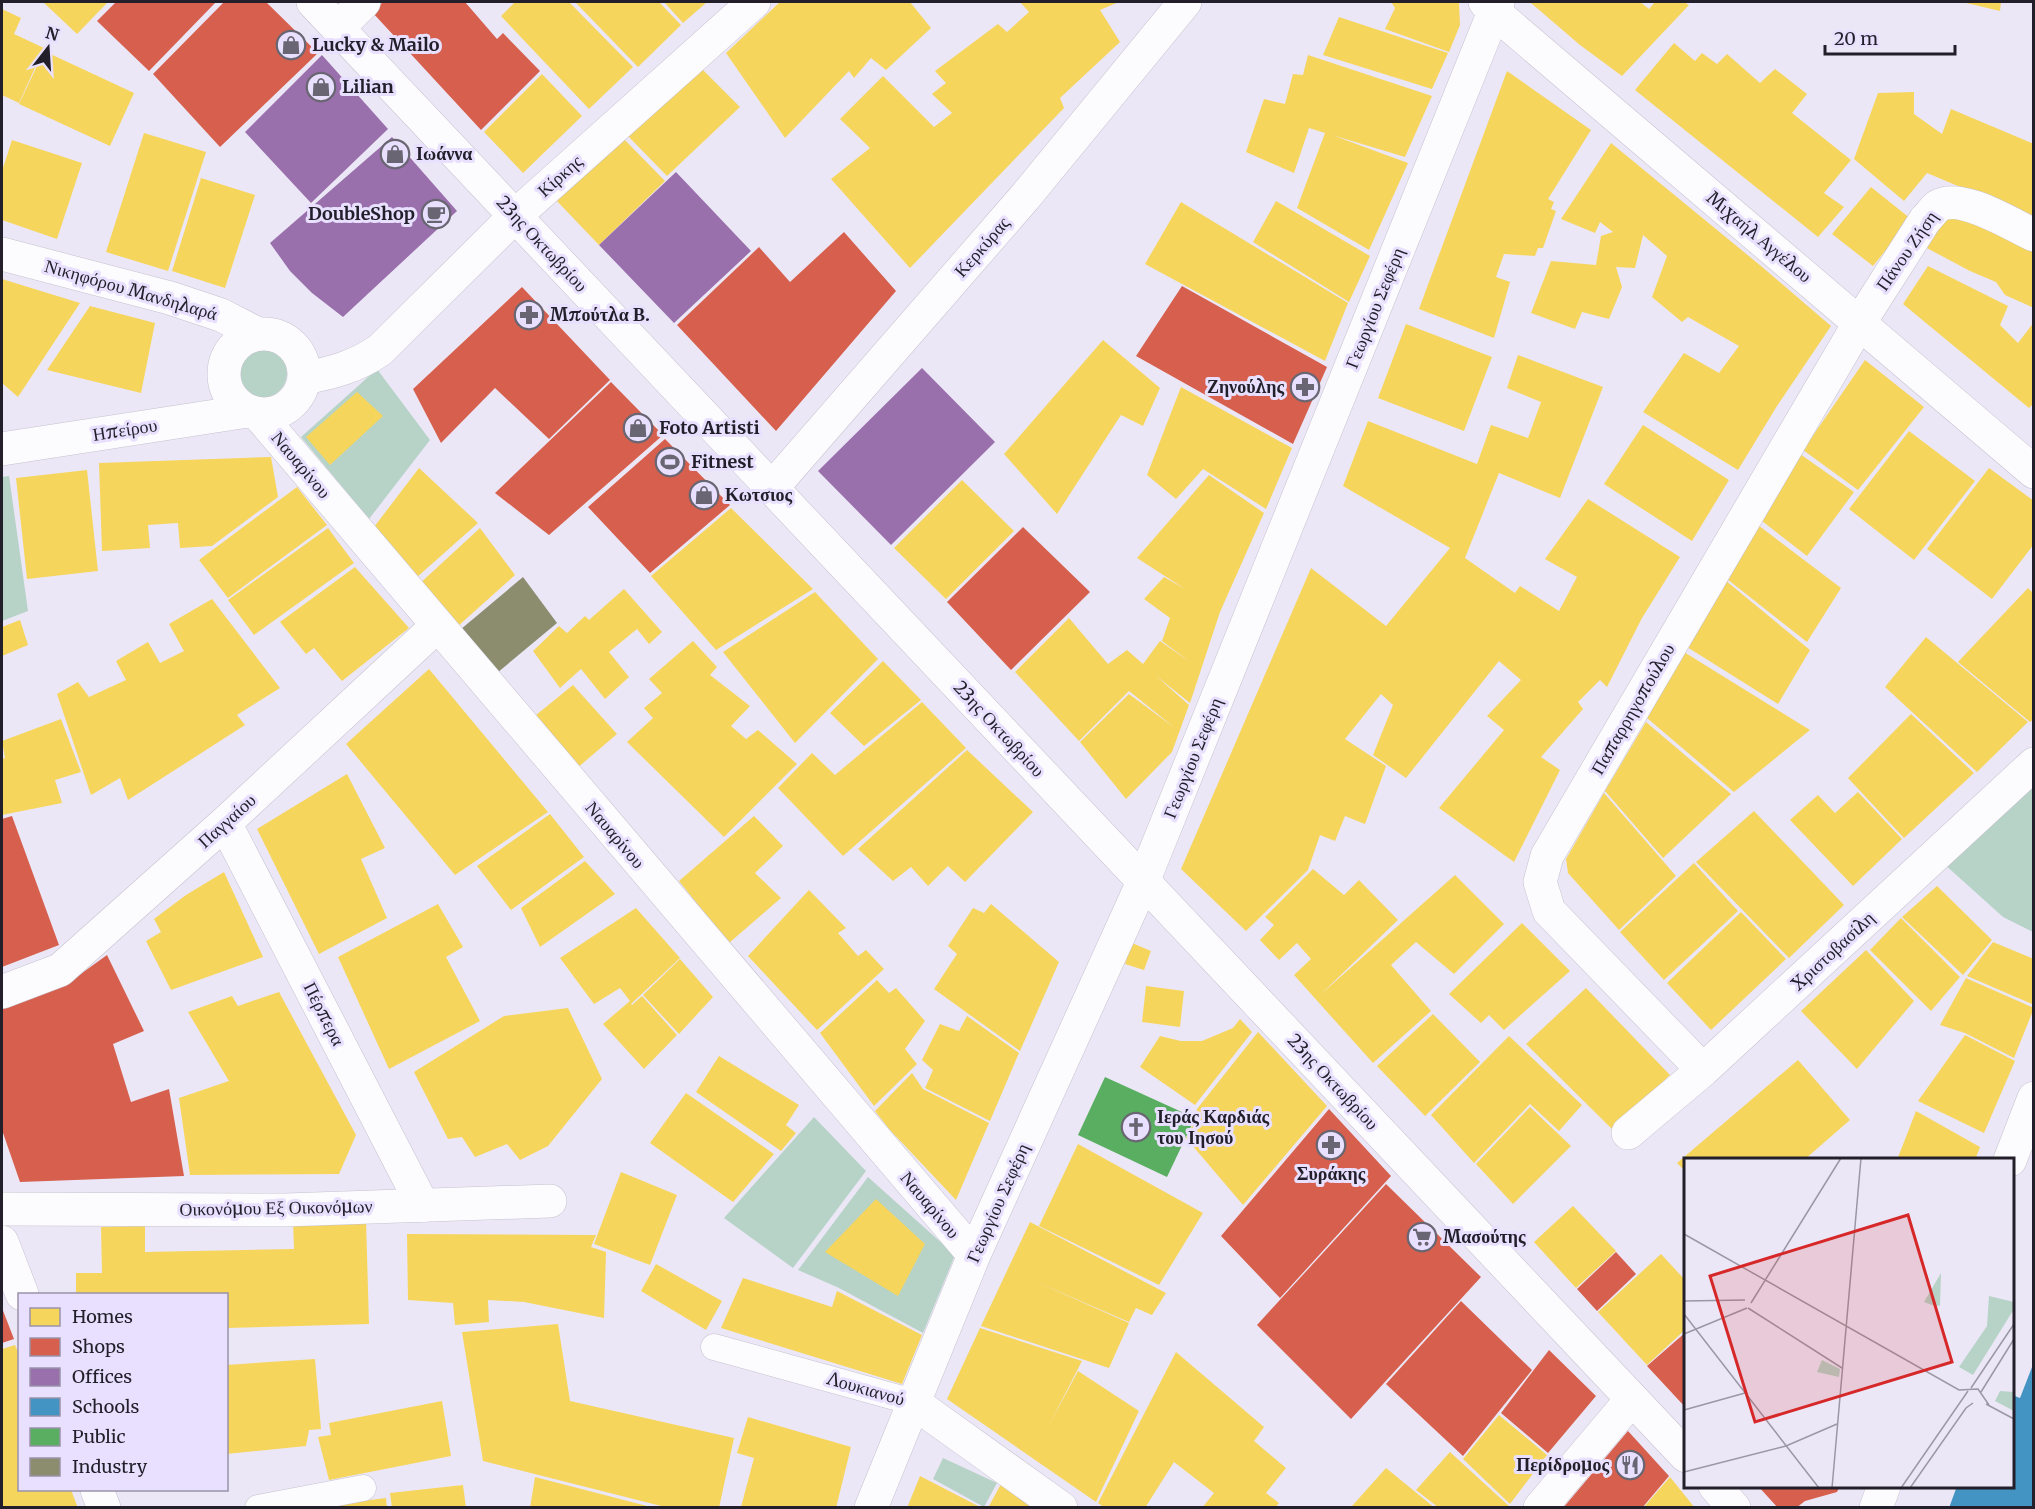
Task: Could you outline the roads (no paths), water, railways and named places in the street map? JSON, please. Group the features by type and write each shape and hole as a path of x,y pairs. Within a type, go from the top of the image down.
{"street":[{"name":"23ης Οκτωβρίου","path":"313,2 1684,1454"},
{"path":"338,28 364,2"},
{"name":"Κίρκης","path":"304,378 332,374 347,369 380,350 515,216 754,2"},
{"name":"Κερκύρας","path":"772,488 1025,197 1185,2"},
{"name":"Μιχαήλ Αγγέλου","path":"1492,5 2034,472"},
{"name":"Γεωργίου Σεφέρη","path":"871,1508 974,1255 1143,882 1492,5"},
{"name":"Πάνου Ζήση","path":"1860,322 1925,220 1939,206 1957,201 2034,236"},
{"name":"Νικηφόρου Μανδηλαρά","path":"2,254 170,298 222,315 258,334"},
{"name":"Παπαρρηγοπούλου","path":"1703,1070 1549,911 1540,882 1547,855 1860,322"},
{"path":"258,334 272,335 284,339 294,348 304,367 304,378 302,389 289,406 269,414 253,412 238,405 224,383 223,370 227,357 245,338 258,334"},
{"name":"Ηπείρου","path":"2,449 253,412"},
{"name":"Ναυαρίνου","path":"253,412 974,1255"},
{"name":"Παγγαίου","path":"2,992 60,970 225,823 437,626"},
{"name":"Χριστοβασίλη","path":"1628,1134 1703,1070 2034,764"},
{"name":"Πέρπερα","path":"225,823 423,1206"},
{"path":"2011,1158 2034,1098"},
{"name":"Οικονόμου Εξ Οικονόμων","path":"2,1209 285,1209 550,1202"},
{"path":"2,1242 22,1293"},
{"path":"1540,1508 1632,1399"},
{"name":"Λουκιανού","path":"913,1402 1061,1508"},
{"path":"1717,1488 1734,1508"},
{"path":"1876,1508 1883,1488"},
{"path":"98,1491 104,1508"}],"lane":[{"name":"Λουκιανού","path":"714,1347 913,1402"},
{"path":"258,1508 363,1488"}],"place":[{"name":"Lucky & Mailo","path":"291,45"},
{"name":"Lilian","path":"321,87"},
{"name":"Ιωάννα","path":"395,154"},
{"name":"DoubleShop","path":"436,214"},
{"name":"Μπούτλα Β.","path":"529,315"},
{"name":"Ζηνούλης","path":"1305,387"},
{"name":"Foto Artisti","path":"638,428"},
{"name":"Fitnest","path":"670,462"},
{"name":"Κωτσιος","path":"704,495"},
{"name":"Ιεράς Καρδιάς του Ιησού","path":"1136,1127"},
{"name":"Συράκης","path":"1331,1145"},
{"name":"Μασούτης","path":"1422,1237"},
{"name":"Περίδρομος","path":"1630,1465"}]}
